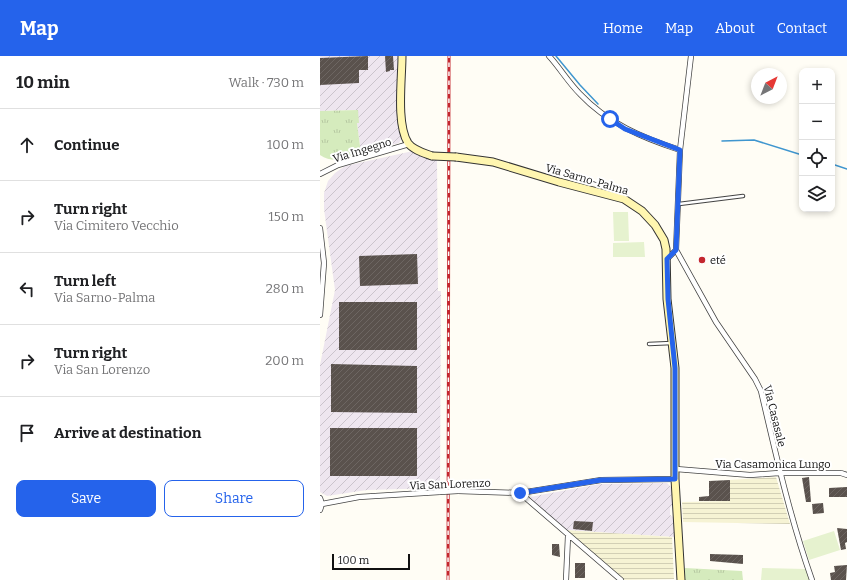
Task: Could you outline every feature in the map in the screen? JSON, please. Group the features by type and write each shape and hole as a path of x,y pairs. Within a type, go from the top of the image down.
{"main road":[{"path":"402,56 401,119 404,134 409,144"},
{"name":"Via Sarno-Palma","path":"409,144 421,152 432,156 456,156 493,162 559,182 624,199 642,211 655,226 664,240 667,259 668,299 675,368 675,479 681,580"}],"street":[{"path":"549,56 579,93 610,119 625,129 680,150"},
{"path":"667,259 676,250 680,150 691,56"},
{"name":"Via Ingegno","path":"320,174 338,165 409,144"},
{"path":"320,228 324,263 320,315"},
{"name":"Via Casasale","path":"676,250 716,322 755,379 761,391 779,472 795,532 812,580"},
{"name":"Via Casamonica Lungo","path":"676,469 750,475 779,472 841,473 847,475"},
{"name":"Via San Lorenzo","path":"322,504 359,497 458,491 520,493 601,480 675,479"},
{"path":"520,493 568,536 621,580"},
{"path":"320,498 322,504 320,510"},
{"path":"566,580 568,536"}],"lane":[{"path":"679,204 743,196"},
{"path":"649,344 672,343"}],"shaded area":[{"path":"320,56 399,56 399,92 397,93 398,121 402,138 399,143 361,154 357,110 320,111"},
{"path":"413,151 423,157 437,159 438,291 441,291 440,488 367,490 327,496 320,492 320,365 335,290 324,209 324,193 328,181 335,173 345,166"},
{"path":"776,477 790,524 683,522 682,502 730,501 730,480"},
{"path":"667,483 671,487 673,504 670,508 670,515 673,517 675,537 565,530 531,501 531,497 600,484"},
{"path":"565,530 672,537 674,579 624,580"}],"green space":[{"path":"358,110 359,123 357,123 361,154 335,160 325,158 320,155 320,111"},
{"path":"613,212 628,212 629,241 614,241"},
{"path":"644,242 645,257 613,257 613,243"},
{"path":"834,531 840,550 809,560 803,541"},
{"path":"685,568 742,571 743,580 685,580"},
{"path":"762,568 806,569 810,580 761,580"}],"building":[{"path":"368,56 368,70 359,70 359,83 320,85 320,58"},
{"path":"385,56 393,56 394,70 386,72"},
{"path":"417,254 418,284 360,286 359,256"},
{"path":"339,302 417,302 417,350 339,350"},
{"path":"331,364 417,366 417,413 331,412"},
{"path":"330,428 417,428 417,476 330,476"},
{"path":"809,477 811,502 806,502 802,478"},
{"path":"730,480 730,501 699,501 699,497 709,496 709,481"},
{"path":"847,487 847,497 829,497 829,488"},
{"path":"823,503 824,513 813,514 812,504"},
{"path":"574,521 593,522 592,531 573,529"},
{"path":"837,528 847,529 847,542 845,543 846,549 841,550"},
{"path":"552,544 559,544 560,557 552,555"},
{"path":"710,554 743,555 743,564 710,561"},
{"path":"575,563 585,563 585,578 575,578"},
{"path":"847,565 846,580 831,580 830,573 835,572 834,566"}],"waterway":[{"path":"556,56 598,104"},
{"path":"722,141 754,140 799,154"},
{"path":"835,165 847,169"}],"railway":[{"path":"448,580 449,56"}],"place":[{"name":"eté","path":"702,260"}],"route":[{"path":"520,493 533,493 601,480 675,479 675,368 668,299 667,259 676,250 680,150 625,129 610,119"}]}
